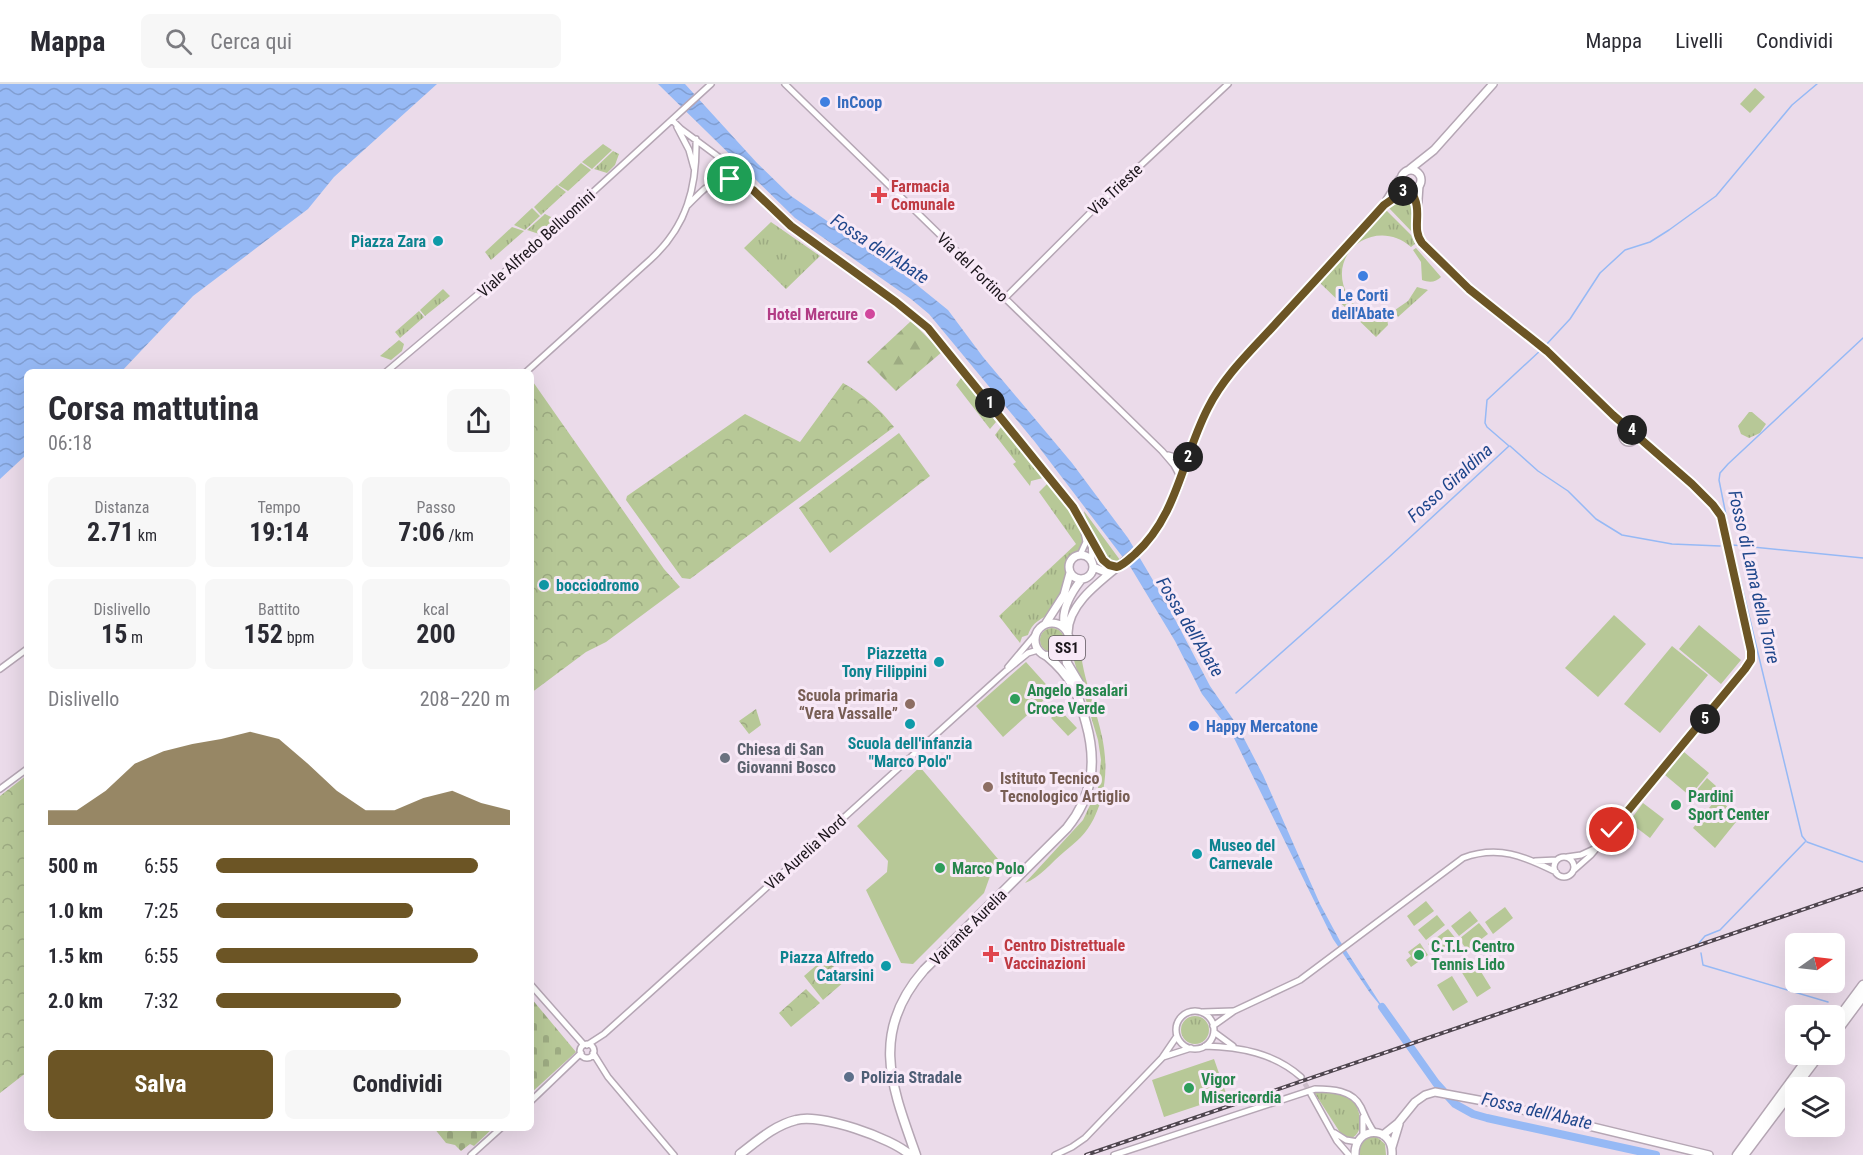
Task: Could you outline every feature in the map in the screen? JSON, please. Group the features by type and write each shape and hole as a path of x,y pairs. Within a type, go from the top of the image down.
{"highway":[{"name":"Variante Aurelia","path":"916,1155 897,1081 895,1053 899,1023 909,1000 932,970 1070,832 1085,812 1093,793 1098,767 1096,741 1082,692 1067,663 1065,651"},
{"name":"Variante Aurelia","path":"906,1118 894,1090 890,1059 893,1028 903,1000 924,970 1067,828 1080,810 1089,790 1093,769 1092,750 1080,701 1071,680 1047,656"},
{"path":"1845,1010 1863,986"},
{"path":"1845,1020 1863,996"},
{"path":"1742,1153 1803,1065"},
{"path":"1742,1153 1811,1065"},
{"path":"739,1154 781,1125 811,1118 831,1122 891,1142 910,1155"},
{"name":"Variante Aurelia","path":"912,1137 921,1155"}],"main road":[{"path":"1384,205 1408,190 1416,189 1424,165 1434,150 1493,84"},
{"path":"1066,631 1069,619 1082,600 1141,548 1154,533 1170,507 1207,410 1229,376 1384,205 1404,172 1410,170 1434,150"},
{"path":"1410,170 1416,171 1420,180"},
{"path":"1400,179 1402,185 1408,190"},
{"path":"1082,580 1073,577 1068,568 1071,560 1080,555 1087,556 1092,567 1082,600"},
{"path":"1092,567 1103,571 1120,566"},
{"name":"SS1","path":"1066,631 1056,623 1046,623 1035,635 1038,650 1047,656 1057,656 1065,651 1069,641 1063,613 1092,567"},
{"path":"1046,623 1054,614 1064,595 1070,573"},
{"path":"1383,1135 1415,1102 1435,1092 1449,1093 1709,1155"},
{"path":"1392,1151 1401,1119"},
{"path":"1355,1155 1360,1139 1374,1132 1383,1135 1390,1142 1392,1151"}],"street":[{"name":"Viale Alfredo Belluomini","path":"390,369 484,290 673,121 711,84"},
{"name":"Via del Fortino","path":"785,84 1162,451 1181,478"},
{"name":"Via Trieste","path":"1005,298 1106,197 1228,84"},
{"path":"673,121 720,158 791,226 928,328 1077,511 1103,560 1109,565 1120,566"},
{"path":"673,121 689,150 694,176"},
{"path":"529,369 660,251 677,227 687,206 696,165 696,139"},
{"path":"687,206 707,188 722,179 737,181 753,190"},
{"path":"1204,1046 1209,1043 1214,1029 1234,1011 1292,985 1463,858 1487,851 1511,854 1533,861 1566,877 1598,846 1751,660 1751,651 1721,516 1692,484 1629,430 1541,345 1469,289 1422,243 1417,234 1420,180"},
{"path":"1408,190 1417,201 1419,214"},
{"path":"1613,415 1627,443 1633,442 1656,453"},
{"path":"1623,436 1624,432 1629,430"},
{"path":"1633,442 1636,434"},
{"path":"1177,458 1191,448"},
{"name":"Via del Fortino","path":"1162,451 1186,465"},
{"path":"1174,465 1186,465"},
{"path":"1080,555 1086,542 1082,521"},
{"path":"1091,538 1092,567"},
{"name":"Via Aurelia Nord","path":"1006,671 1035,635"},
{"name":"Via Aurelia Nord","path":"586,1045 604,1034 1006,671 1028,653 1038,650"},
{"path":"0,669 24,651"},
{"path":"0,789 24,771"},
{"path":"1533,861 1557,860 1581,855 1598,846"},
{"path":"1566,857 1572,861 1574,870"},
{"path":"1556,872 1554,866 1557,860"},
{"path":"534,989 587,1057 608,1077 674,1155"},
{"path":"1191,1048 1183,1044 1178,1036 1177,1026 1182,1016 1191,1011 1234,1011"},
{"path":"1202,1012 1214,1029 1234,1047"},
{"path":"568,1030 586,1045 591,1046 594,1052"},
{"name":"Via Aurelia Nord","path":"587,1057 594,1052 604,1034"},
{"path":"1055,1155 1085,1138 1162,1058 1178,1036"},
{"path":"586,1045 587,1057"},
{"path":"1162,1058 1204,1046 1234,1047 1279,1061 1301,1077"},
{"path":"534,1098 568,1067 587,1057"},
{"path":"1114,1155 1311,1090 1338,1091 1348,1094 1358,1101 1374,1132"},
{"path":"1311,1094 1349,1155"},
{"path":"1334,1132 1346,1140 1360,1139 1363,1112"},
{"path":"471,1155 498,1131"}],"green space":[{"path":"1755,88 1765,97 1750,113 1740,104"},
{"path":"603,144 612,150 592,169 582,162"},
{"path":"613,151 619,154 615,165 607,173 594,169"},
{"path":"581,163 591,170 568,191 558,185"},
{"path":"557,185 566,192 541,215 534,207"},
{"path":"1407,195 1415,208 1413,233 1388,207 1399,197"},
{"path":"532,208 540,216 525,230 514,225"},
{"path":"1386,210 1411,235 1415,244 1411,247 1397,238 1383,236 1369,238 1357,244 1348,253 1343,266 1342,280 1348,296 1356,306 1375,316 1387,317 1388,325 1376,337 1318,281"},
{"path":"545,214 551,217 550,224 539,234 527,230"},
{"path":"771,222 820,256 786,289 744,248"},
{"path":"512,227 524,231 491,260 485,252"},
{"path":"1416,248 1441,277 1439,279 1430,282 1422,280 1421,262 1413,250"},
{"path":"1417,287 1428,290 1398,317 1395,310 1408,301"},
{"path":"443,289 450,296 425,316 420,310"},
{"path":"419,311 424,317 400,338 395,332"},
{"path":"911,321 942,352 896,391 867,362"},
{"path":"399,340 404,344 402,351 391,360 380,356"},
{"path":"961,378 996,422 990,429 956,385"},
{"path":"534,383 664,569 680,587 606,642 586,652 534,691"},
{"path":"843,383 871,402 894,427 690,579 682,578 626,500 627,496 745,414 800,442"},
{"path":"1749,412 1766,424 1760,433 1749,438 1741,434 1738,426"},
{"path":"1001,427 1008,431 1043,478 1031,481 1030,486 1013,464 1016,462 995,435"},
{"path":"899,433 930,476 830,553 799,508"},
{"path":"1048,483 1059,495 1082,532 1083,546 1067,559 1064,584 1052,609 1033,625 1028,635 1022,637 1020,643 999,616 1076,544 1039,492"},
{"path":"1084,511 1120,560 1118,564 1112,562 1101,551"},
{"path":"1614,615 1646,644 1598,697 1565,668"},
{"path":"1699,625 1741,660 1721,684 1679,649"},
{"path":"1052,628 1060,632 1064,640 1060,648 1052,652 1044,648 1040,640 1044,632"},
{"path":"1078,645 1103,740 1105,778 1101,800 1093,820 1081,837 1040,874 1025,883 1083,820 1098,788 1101,760 1098,740 1073,657 1073,647"},
{"path":"1672,646 1708,675 1660,733 1624,704"},
{"name":"Angelo Basalari Croce Verde","path":"1026,662 1053,692 1003,737 976,706"},
{"path":"756,709 761,725 749,734 739,721"},
{"path":"1060,710 1077,728 1068,736 1051,718"},
{"path":"1684,752 1709,773 1690,796 1665,775"},
{"name":"Marco Polo","path":"920,767 998,859 984,893 913,964 901,963 866,890 887,872 888,861 857,826"},
{"path":"24,777 24,1074 0,1093 0,796"},
{"path":"1707,778 1716,786 1700,805 1691,797"},
{"path":"1717,798 1740,817 1715,848 1693,828"},
{"path":"1643,803 1664,819 1650,838 1629,822"},
{"path":"1426,901 1434,911 1414,926 1407,916"},
{"path":"1505,907 1513,918 1493,934 1485,922"},
{"path":"1470,911 1478,921 1459,936 1451,926"},
{"path":"1437,915 1445,925 1426,940 1418,930"},
{"path":"1479,923 1488,934 1467,950 1459,939"},
{"path":"1448,929 1456,939 1436,954 1428,944"},
{"name":"C.T.L. Centro Tennis Lido","path":"1420,943 1428,955 1411,967 1406,960 1411,956 1408,952"},
{"path":"826,957 845,981 823,1000 804,976"},
{"path":"1475,962 1491,988 1477,997 1461,971"},
{"path":"1452,976 1468,1002 1453,1011 1437,985"},
{"path":"806,989 820,1003 791,1027 779,1013"},
{"path":"534,1002 576,1052 534,1090"},
{"path":"1195,1016 1205,1020 1209,1030 1205,1040 1195,1044 1185,1040 1181,1030 1185,1020"},
{"name":"Vigor Misericordia","path":"1214,1059 1227,1096 1164,1117 1152,1080"},
{"path":"1314,1092 1341,1094 1353,1101 1360,1120 1360,1127 1354,1137 1348,1139 1341,1134"},
{"path":"436,1131 490,1131 474,1146 470,1144 461,1151 455,1145 446,1143"},
{"path":"1371,1137 1377,1137 1385,1144 1386,1155 1360,1155 1362,1144"}],"water":[{"path":"0,84 437,84 334,177 308,209 193,296 124,369 24,369 24,457 0,479"},
{"path":"658,84 685,84 757,163 791,196 901,272 948,310 983,357 1072,463 1128,538 1167,604 1210,686 1237,725 1263,775 1320,904 1340,941 1387,1014 1333,939 1231,732 1202,694 1175,641 1131,568 1035,442 929,314 795,218"}],"waterway":[{"name":"Fosso Giraldina","path":"1545,346 1570,319 1600,273 1625,250 1650,242 1716,196 1792,105 1817,84"},
{"name":"Fosso di Lama della Torre","path":"1806,841 1802,836 1732,545 1719,480 1720,473 1728,464 1863,338"},
{"name":"Fosso Giraldina","path":"1236,693 1388,558 1509,446 1485,423 1487,400 1542,349"},
{"path":"1510,446 1538,471 1568,491 1596,519 1622,535 1672,544 1720,546"},
{"path":"1733,545 1863,558"},
{"path":"1699,943 1705,936 1720,930 1805,842"},
{"path":"1807,842 1863,862"},
{"path":"1701,953 1703,965 1828,1002"},
{"name":"Fossa dell'Abate","path":"1382,1007 1436,1083 1455,1104 1473,1114 1656,1155"}],"tunnel":[{"path":"1301,1077 1311,1094"}],"railway":[{"path":"1086,1155 1863,889"}],"place":[{"name":"InCoop","path":"825,102"},
{"name":"Farmacia Comunale","path":"879,195"},
{"name":"Piazza Zara","path":"438,241"},
{"name":"Le Corti dell'Abate","path":"1363,276"},
{"name":"Hotel Mercure","path":"870,314"},
{"name":"bocciodromo","path":"544,585"},
{"name":"Piazzetta Tony Filippini","path":"939,662"},
{"name":"Angelo Basalari Croce Verde","path":"1015,699"},
{"name":"Scuola primaria “Vera Vassalle”","path":"910,704"},
{"name":"Scuola dell'infanzia \"Marco Polo\"","path":"910,724"},
{"name":"Happy Mercatone","path":"1194,726"},
{"name":"Chiesa di San Giovanni Bosco","path":"725,758"},
{"name":"Istituto Tecnico Tecnologico Artiglio","path":"988,787"},
{"name":"Pardini Sport Center","path":"1676,805"},
{"name":"Museo del Carnevale","path":"1197,854"},
{"name":"Marco Polo","path":"940,868"},
{"name":"Centro Distrettuale Vaccinazioni","path":"991,954"},
{"name":"C.T.L. Centro Tennis Lido","path":"1419,955"},
{"name":"Piazza Alfredo Catarsini","path":"886,966"},
{"name":"Polizia Stradale","path":"849,1077"},
{"name":"Vigor Misericordia","path":"1189,1088"}],"route":[{"path":"730,179 753,190 791,226 928,328 1077,511 1103,560 1117,567 1146,543 1165,516 1176,494 1196,434 1216,394 1229,376 1384,205 1407,189 1410,190 1418,205 1417,234 1422,243 1469,289 1547,351 1629,430 1633,431 1692,484 1721,516 1751,651 1751,660 1612,830"}]}
